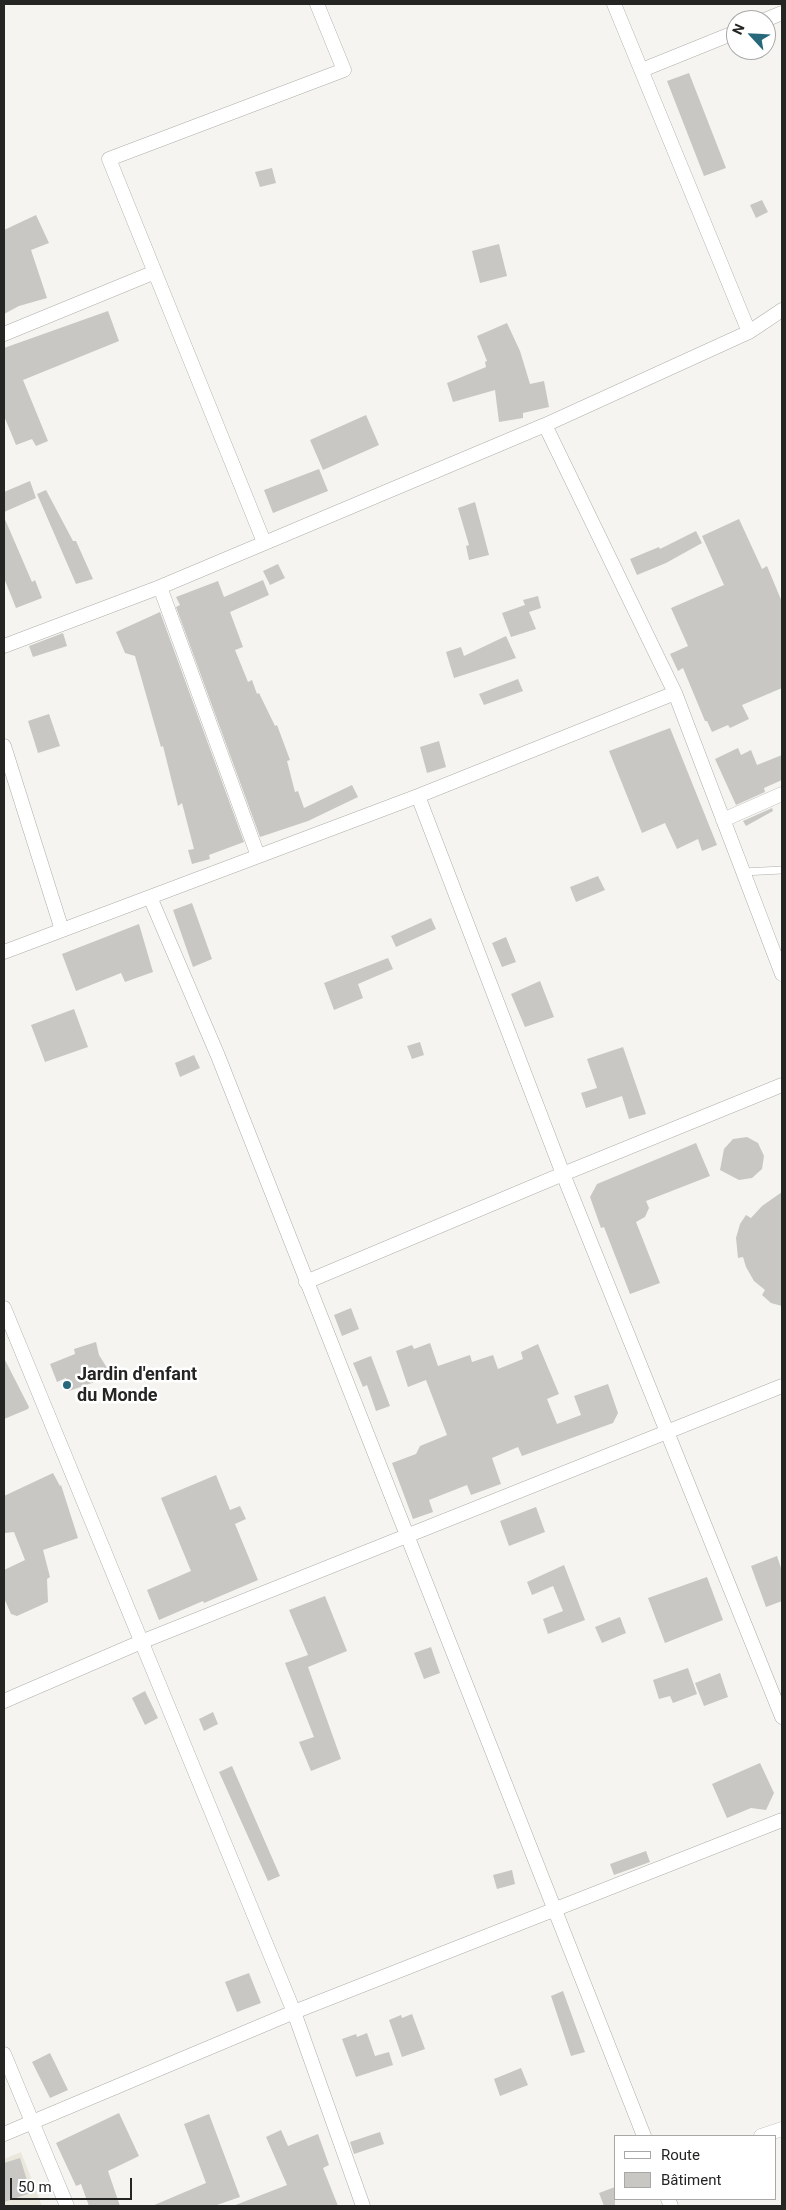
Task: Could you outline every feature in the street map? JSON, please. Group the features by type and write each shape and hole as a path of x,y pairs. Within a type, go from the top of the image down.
{"street":[{"path":"264,542 109,159 344,70 317,4"},
{"path":"614,4 748,332"},
{"path":"642,70 726,36"},
{"path":"4,334 155,272"},
{"path":"4,646 160,587 545,425 748,332 782,310"},
{"path":"545,425 675,693 782,974"},
{"path":"160,587 258,856"},
{"path":"4,952 418,796 675,693"},
{"path":"4,746 62,930"},
{"path":"723,820 782,794"},
{"path":"418,796 563,1174 782,1717"},
{"path":"150,897 218,1056 644,2135"},
{"path":"306,1282 563,1174 782,1085"},
{"path":"4,1308 294,2012 363,2206"},
{"path":"4,1701 141,1642 782,1386"},
{"path":"4,2134 294,2012 782,1820"},
{"path":"4,2054 67,2206"},
{"path":"763,2135 782,2129"}],"lane":[{"path":"743,872 782,870"}],"shaded area":[{"path":"21,2152 42,2206 4,2206 4,2159"}],"building":[{"path":"689,73 726,168 704,176 667,81"},
{"path":"272,168 276,183 260,187 255,172"},
{"path":"762,200 768,212 756,218 750,205"},
{"path":"36,215 49,243 31,250 47,298 19,306 4,314 4,230"},
{"path":"499,244 507,276 480,283 472,251"},
{"path":"108,311 119,341 23,380 48,441 36,446 32,439 16,445 4,416 4,348"},
{"path":"507,323 520,351 530,384 544,381 549,407 523,413 523,418 499,422 495,390 453,402 447,383 486,367 485,362 487,361 477,336"},
{"path":"366,415 379,445 323,470 310,440"},
{"path":"319,469 328,491 273,513 264,490"},
{"path":"30,481 36,498 4,512 4,492"},
{"path":"46,490 73,541 76,541 93,579 76,584 37,494"},
{"path":"475,502 489,555 469,560 466,546 469,545 458,508"},
{"path":"4,517 32,582 35,580 42,598 16,608 4,578"},
{"path":"739,519 762,569 767,566 782,602 782,688 742,705 749,719 730,728 728,725 712,732 707,721 705,721 683,668 678,671 670,654 688,646 671,608 724,585 702,536"},
{"path":"696,531 702,543 666,563 637,575 630,559 659,547 660,549"},
{"path":"278,564 285,578 270,585 263,571"},
{"path":"263,580 269,595 230,612 243,647 235,650 248,682 252,680 257,694 259,693 275,726 277,725 290,760 287,761 295,792 298,791 304,808 352,785 358,797 308,821 260,837 176,607 180,605 176,597 218,581 224,597"},
{"path":"538,596 541,608 529,612 536,629 511,637 502,613 525,605 523,600"},
{"path":"160,612 244,842 209,855 210,859 192,864 188,850 194,849 182,803 178,806 163,746 161,747 135,656 125,653 116,632"},
{"path":"63,633 67,646 33,657 29,646"},
{"path":"506,636 516,658 454,678 446,652 461,647 464,656"},
{"path":"518,679 523,691 484,705 479,694"},
{"path":"49,714 60,746 38,753 28,721"},
{"path":"670,728 717,845 702,851 698,839 677,849 665,823 642,833 609,751"},
{"path":"439,741 446,767 427,773 420,747"},
{"path":"738,748 741,755 751,750 757,765 782,755 782,780 764,788 765,792 736,805 715,759"},
{"path":"772,808 773,811 746,826 743,821"},
{"path":"598,876 605,890 576,902 570,887"},
{"path":"192,903 212,959 193,967 173,910"},
{"path":"431,918 436,929 396,947 391,936"},
{"path":"139,924 153,972 125,982 121,973 76,991 62,954"},
{"path":"506,937 516,962 502,967 492,943"},
{"path":"388,958 393,969 358,984 363,998 334,1010 324,983"},
{"path":"540,981 554,1017 525,1027 511,994"},
{"path":"74,1009 88,1047 45,1062 31,1025"},
{"path":"420,1042 424,1055 412,1059 407,1046"},
{"path":"623,1047 646,1114 629,1119 622,1096 586,1108 581,1093 597,1088 587,1059"},
{"path":"194,1055 200,1068 180,1077 175,1063"},
{"path":"747,1137 758,1143 764,1156 762,1169 752,1178 739,1180 720,1170 724,1149 733,1139"},
{"path":"696,1143 710,1176 646,1201 649,1208 645,1217 636,1222 660,1283 630,1294 604,1227 601,1228 590,1197 597,1184"},
{"path":"782,1192 782,1306 771,1303 762,1295 765,1290 754,1281 743,1257 738,1258 736,1238 740,1224 746,1215 751,1218 762,1206"},
{"path":"351,1308 359,1329 342,1336 334,1315"},
{"path":"96,1342 99,1355 112,1376 69,1391 66,1378 57,1382 50,1364 75,1354 74,1349"},
{"path":"430,1343 438,1366 470,1355 472,1362 493,1355 498,1369 523,1359 521,1352 538,1344 559,1394 547,1399 557,1424 581,1415 574,1396 608,1384 618,1413 613,1423 522,1456 518,1447 492,1458 501,1484 471,1495 467,1485 429,1500 433,1512 413,1519 392,1463 416,1454 420,1446 447,1435 426,1380 408,1387 396,1351 412,1345 414,1349"},
{"path":"371,1356 390,1406 376,1411 367,1385 363,1387 353,1363"},
{"path":"4,1358 29,1407 4,1419"},
{"path":"53,1473 61,1485 78,1538 43,1550 50,1577 47,1579 48,1602 17,1616 11,1614 4,1598 4,1570 25,1560 14,1532 5,1533 4,1496"},
{"path":"216,1475 230,1510 240,1506 246,1519 235,1524 258,1580 159,1620 147,1590 191,1571 161,1498"},
{"path":"536,1507 545,1532 509,1546 500,1521"},
{"path":"777,1556 782,1571 782,1601 766,1607 751,1566"},
{"path":"564,1565 585,1620 548,1634 543,1619 563,1611 553,1586 532,1595 527,1582"},
{"path":"707,1577 723,1620 665,1643 648,1598"},
{"path":"325,1596 347,1651 308,1667 341,1759 311,1771 299,1742 314,1737 285,1663 308,1655 289,1610"},
{"path":"620,1617 626,1633 602,1643 595,1627"},
{"path":"431,1647 440,1673 424,1679 414,1653"},
{"path":"688,1668 697,1694 673,1703 670,1696 659,1699 653,1680"},
{"path":"720,1673 728,1697 704,1706 695,1683"},
{"path":"145,1691 158,1718 145,1725 132,1698"},
{"path":"213,1712 218,1724 204,1731 199,1719"},
{"path":"760,1763 774,1793 766,1810 751,1808 727,1818 712,1784"},
{"path":"232,1766 280,1876 268,1881 219,1772"},
{"path":"646,1851 650,1862 614,1875 610,1864"},
{"path":"512,1870 515,1884 497,1889 493,1875"},
{"path":"249,1973 261,2003 237,2012 225,1982"},
{"path":"563,1991 585,2052 571,2056 551,1996"},
{"path":"412,2014 425,2049 402,2057 389,2020 401,2015 402,2018"},
{"path":"367,2033 375,2056 389,2052 393,2065 356,2077 342,2039 356,2034 357,2037"},
{"path":"50,2053 68,2090 50,2098 32,2062"},
{"path":"521,2068 528,2085 500,2096 494,2079"},
{"path":"119,2113 139,2156 108,2171 120,2206 89,2206 81,2184 76,2186 56,2143"},
{"path":"209,2114 240,2197 214,2206 152,2206 206,2183 184,2124"},
{"path":"281,2130 288,2146 318,2134 329,2165 323,2168 338,2206 233,2206 287,2185 266,2137"},
{"path":"380,2132 384,2144 354,2154 350,2142"},
{"path":"20,2158 31,2193 4,2202 4,2163"},
{"path":"614,2187 615,2206 604,2206 599,2193"}],"place":[{"name":"Jardin d'enfant du Monde","path":"67,1385"}]}
